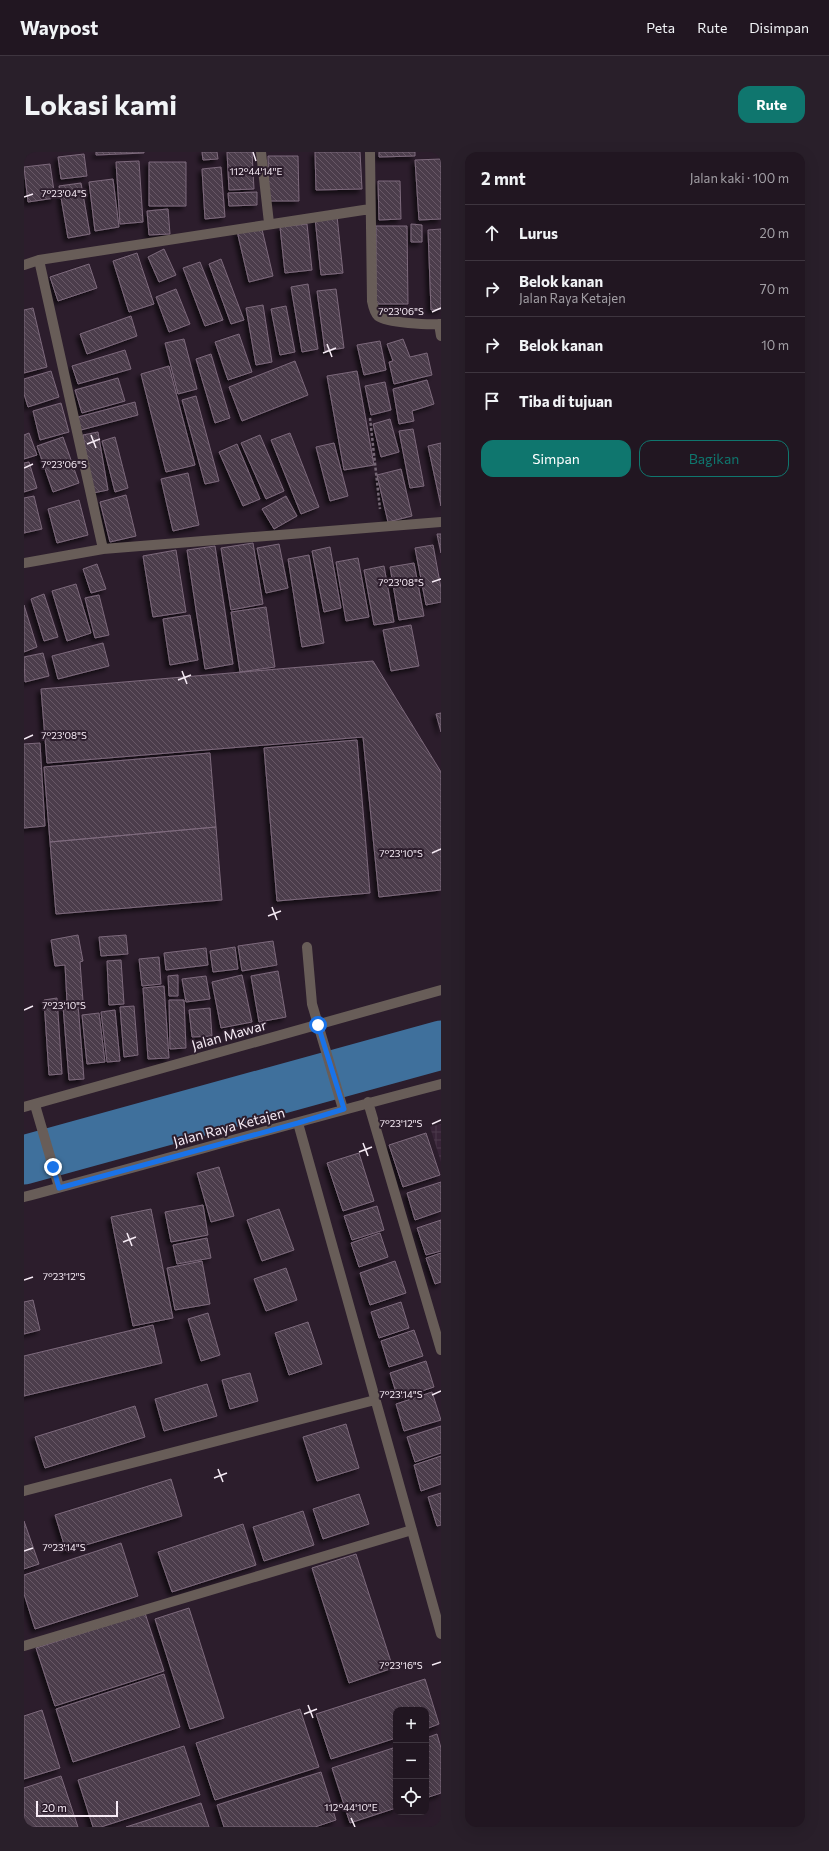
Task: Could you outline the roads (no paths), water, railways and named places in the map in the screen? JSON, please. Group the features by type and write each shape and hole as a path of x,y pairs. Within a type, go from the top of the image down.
{"street":[{"path":"261,152 269,223"},
{"path":"370,152 372,301 375,310 382,318 391,320 440,324 441,336"},
{"path":"24,265 39,260 269,223 370,209"},
{"path":"39,260 103,549"},
{"path":"24,563 103,549 441,522"},
{"path":"307,947 312,1004 334,1082 344,1109"},
{"name":"Jalan Mawar","path":"24,1107 37,1109 319,1028 441,990"},
{"name":"Jalan Raya Ketajen","path":"24,1197 298,1123 368,1102 441,1084"},
{"path":"368,1102 441,1350"},
{"path":"37,1109 59,1188"},
{"path":"298,1123 441,1634"},
{"path":"24,1491 375,1400"},
{"path":"24,1646 412,1530"}],"waterway":[{"path":"24,1160 441,1045"}]}
